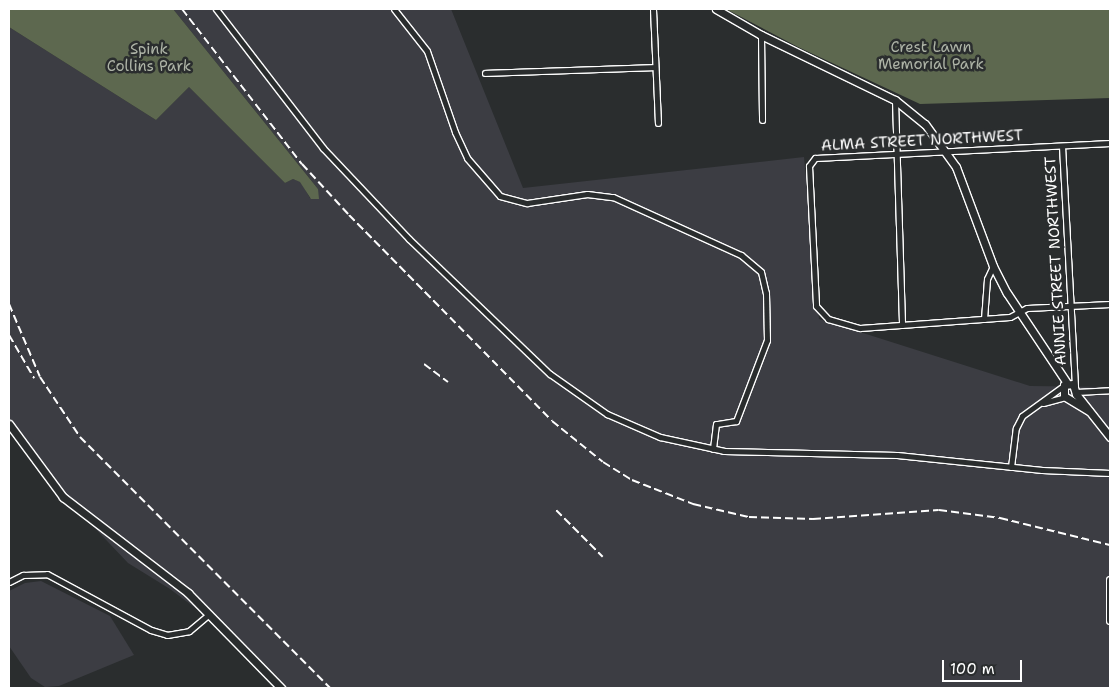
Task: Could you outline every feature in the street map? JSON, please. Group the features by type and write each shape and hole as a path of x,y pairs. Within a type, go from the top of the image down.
{"main road":[{"path":"716,9 761,35 895,100 925,124 948,153 963,181 993,266 1018,313 1059,373 1110,437"},
{"path":"1067,397 1070,387"},
{"path":"1067,397 1070,387"},
{"path":"1067,397 1089,411"},
{"path":"9,424 63,497 188,593 281,688"},
{"path":"1110,580 1110,620"}],"street":[{"path":"216,9 323,148 410,240 550,374 607,414 660,437 713,449 767,454 897,455 1011,467 1110,473"},
{"path":"394,9 427,51 455,132 468,158 500,196 527,203 587,194 613,198 741,255 761,272 766,293 767,340 736,421 716,424 713,449"},
{"path":"653,9 658,123"},
{"path":"761,35 762,120"},
{"path":"485,73 655,67"},
{"path":"895,100 894,155 902,325 1010,317 1027,308 1110,304"},
{"name":"ALMA STREET NORTHWEST","path":"902,325 860,328 843,325 820,314 816,306 809,163 815,158 948,153 1110,143"},
{"name":"ANNIE STREET NORTHWEST","path":"1064,146 1075,374 1070,387"},
{"path":"984,319 987,279 993,266"},
{"path":"1011,467 1019,422 1027,409 1070,387 1110,390"},
{"path":"1040,402 1067,397"},
{"path":"9,582 23,575 47,574 150,630 166,635 189,631 208,615"}],"shaded area":[{"path":"173,9 451,9 523,188 804,157 819,319 1030,386 1110,387 1110,688 278,688 214,622 170,589 128,563 51,482 9,423 9,27 156,120 189,87 285,183 293,179 301,182 310,198 318,189"},
{"path":"41,581 110,616 134,655 59,686 45,687 31,678 9,646 9,591 25,583"}],"green space":[{"name":"Spink Collins Park","path":"9,9 173,9 318,189 319,199 311,199 300,182 293,179 285,183 189,87 156,120 9,27"},
{"name":"Crest Lawn Memorial Park","path":"726,9 1110,9 1110,98 920,104 798,47"}],"railway":[{"path":"182,9 302,164 349,215 552,421 603,462 632,480 693,504 749,517 813,519 939,510 1000,518 1110,545"},
{"path":"9,304 40,377 80,437 330,688"},
{"path":"9,335 34,378"},
{"path":"424,364 448,382"},
{"path":"556,510 603,557"}]}
